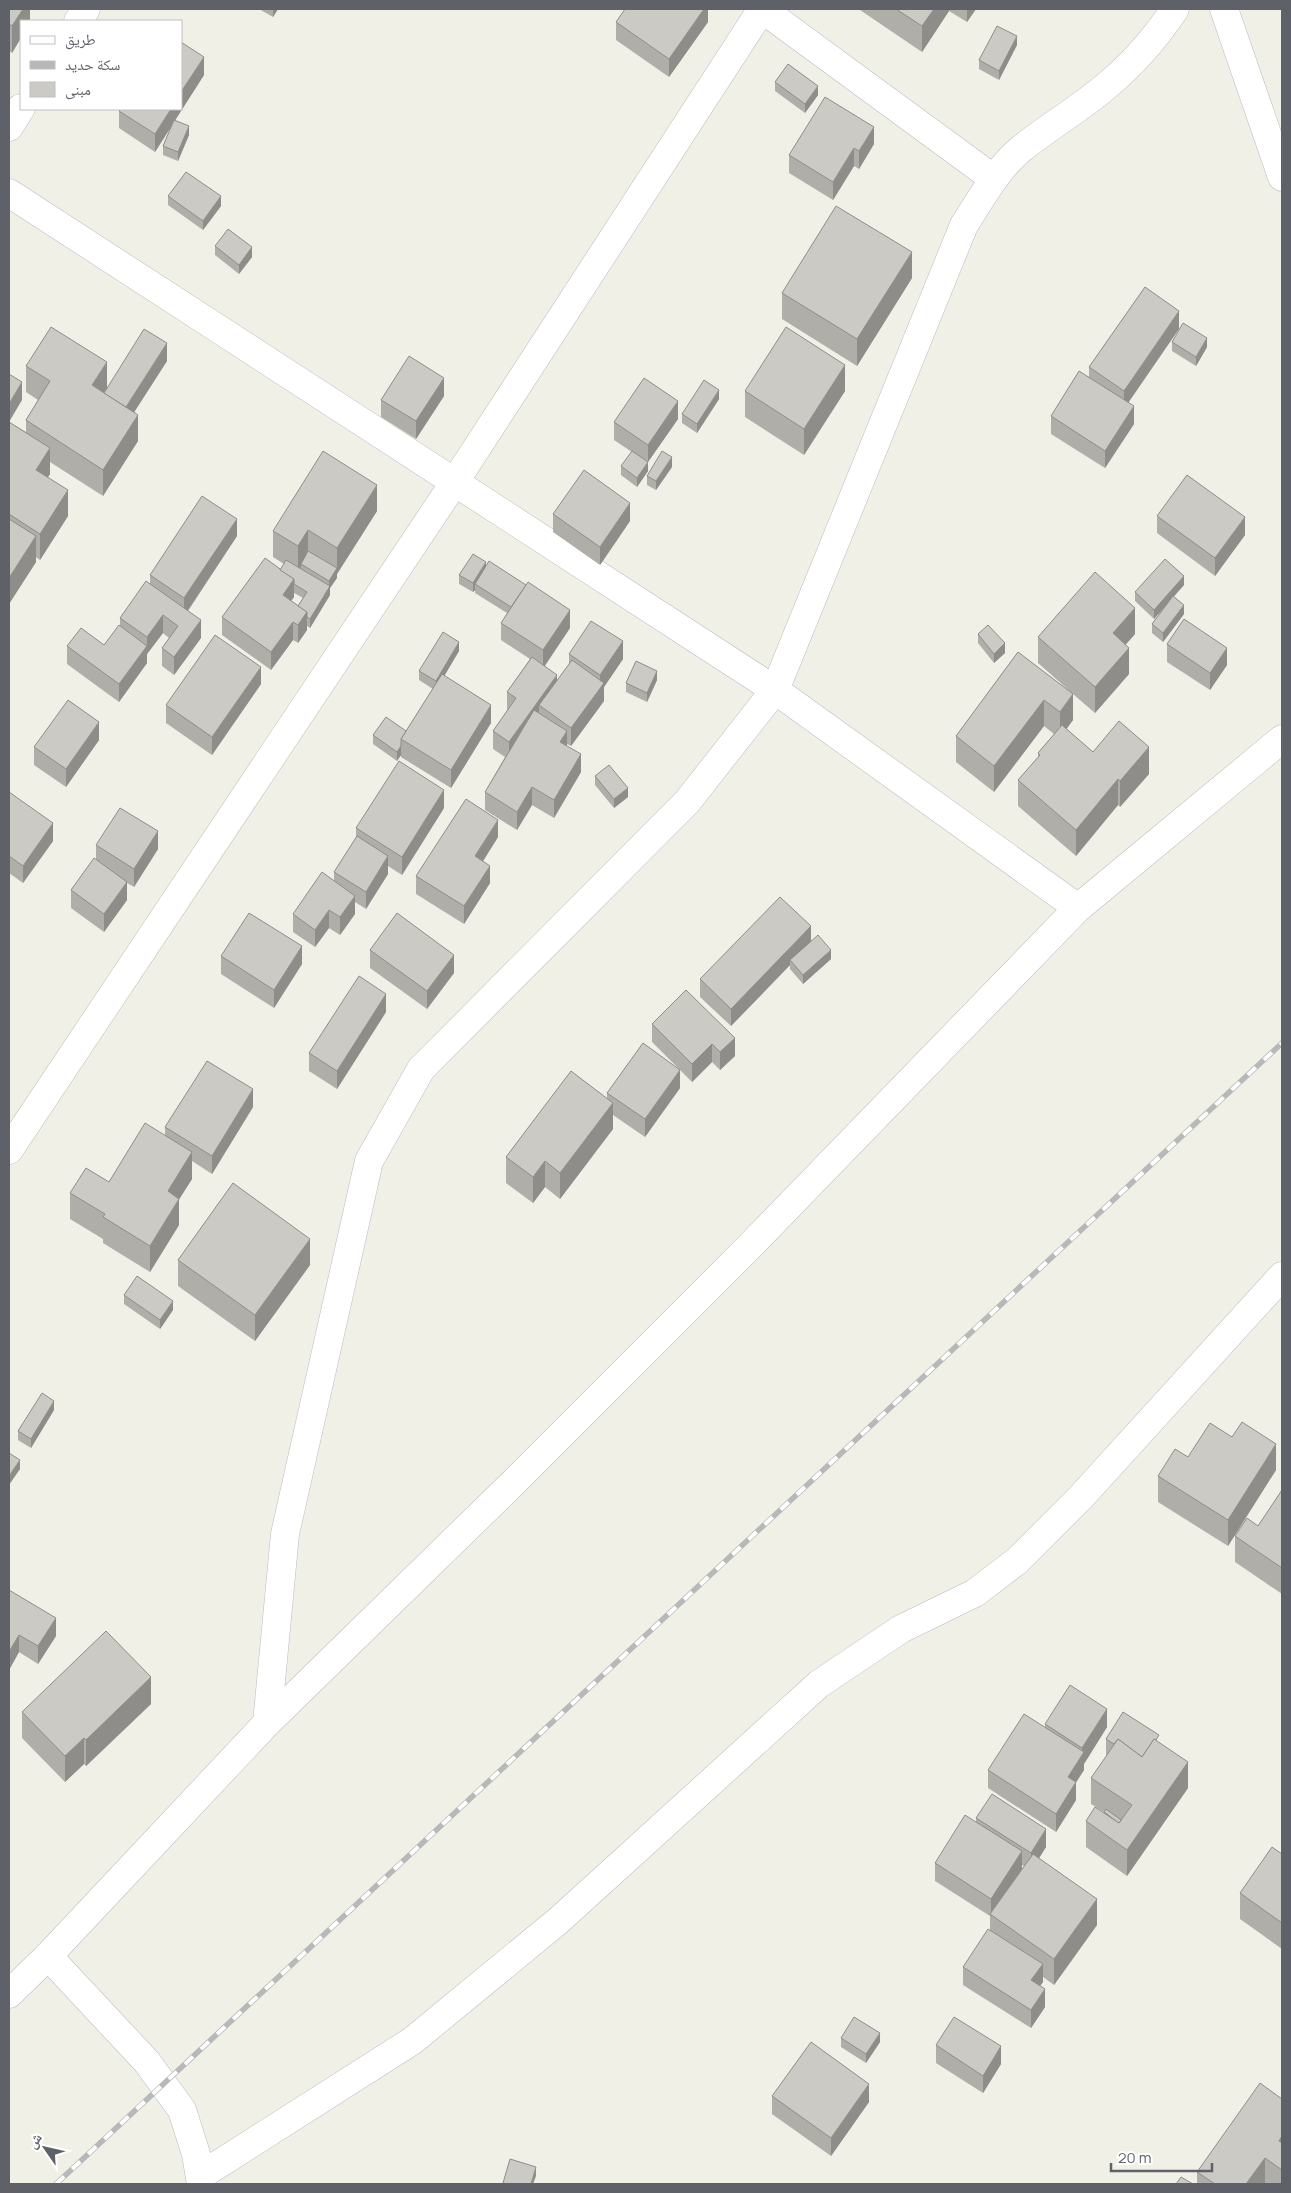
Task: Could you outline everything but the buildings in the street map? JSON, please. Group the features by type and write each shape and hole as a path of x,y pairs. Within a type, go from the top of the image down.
{"street":[{"path":"79,20 86,9"},
{"path":"9,1150 454,483 762,9 994,179"},
{"path":"267,1723 285,1534 369,1162 421,1069 687,802 775,690 964,225 994,179 1021,150 1104,89 1134,62 1160,32 1175,9"},
{"path":"1224,9 1282,177"},
{"path":"9,127 20,110"},
{"path":"9,193 775,690 1078,908"},
{"path":"9,1994 48,1956 267,1723 514,1482 735,1261 1078,908 1282,739"},
{"path":"48,1956 147,2062 182,2110 196,2154 200,2180 412,2041 558,1921 819,1684 901,1630 976,1593 1017,1561 1081,1496 1282,1276"}],"railway":[{"path":"56,2184 1282,1043"}]}
